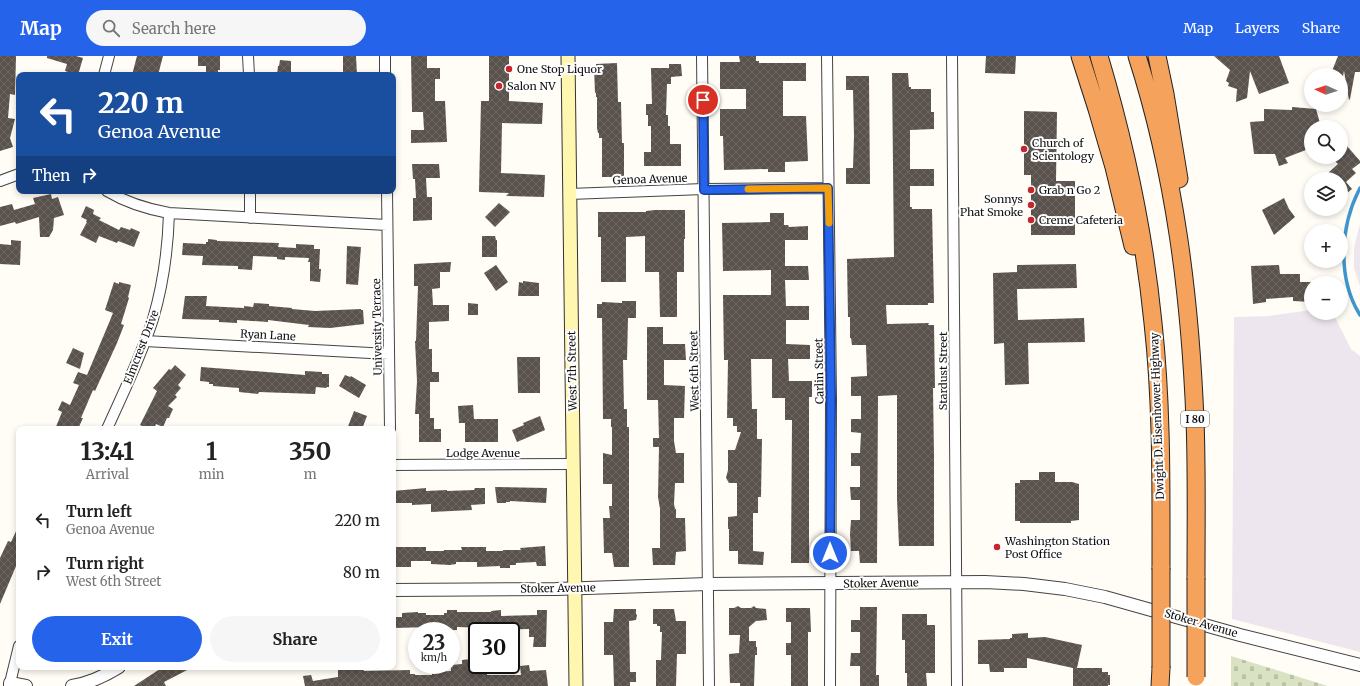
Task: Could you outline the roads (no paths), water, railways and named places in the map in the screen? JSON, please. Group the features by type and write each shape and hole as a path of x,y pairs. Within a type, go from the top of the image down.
{"highway":[{"path":"1080,56 1114,167 1125,216 1154,323"},
{"name":"Dwight D. Eisenhower Highway","path":"1099,56 1120,130 1133,191 1143,245 1154,323 1160,432 1160,686"},
{"name":"I 80","path":"1136,56 1167,169 1183,261 1195,422 1196,682"},
{"path":"1157,56 1181,189 1183,261"}],"main road":[{"name":"West 7th Street","path":"568,56 576,686"}],"street":[{"path":"105,72 108,56"},
{"path":"248,56 249,72"},
{"path":"385,56 385,72"},
{"name":"West 6th Street","path":"702,56 709,686"},
{"name":"Carlin Street","path":"827,56 831,399 830,686"},
{"name":"Stardust Street","path":"952,56 957,686"},
{"path":"0,181 16,175"},
{"name":"Genoa Avenue","path":"569,194 828,188"},
{"path":"112,194 138,206 169,214 387,225"},
{"path":"250,194 250,218"},
{"name":"University Terrace","path":"387,194 390,426"},
{"name":"Elmcrest Drive","path":"108,426 145,341 158,297 166,253 169,214"},
{"name":"Ryan Lane","path":"145,341 389,354"},
{"name":"Lodge Avenue","path":"396,465 573,464"},
{"name":"Stoker Avenue","path":"396,590 575,588 708,584 985,582 1024,584 1065,589 1105,597 1360,665"},
{"path":"16,659 10,685 26,686"},
{"path":"72,686 87,683 103,677 114,670"}],"waterway":[{"path":"1360,188 1348,219 1344,252 1347,285 1360,315"}],"place":[{"name":"One Stop Liquor","path":"509,69"},
{"name":"Salon NV","path":"499,86"},
{"name":"Church of Scientology","path":"1024,149"},
{"name":"Grab n Go 2","path":"1031,190"},
{"name":"Sonnys Phat Smoke","path":"1031,205"},
{"name":"Creme Cafeteria","path":"1031,220"},
{"name":"Washington Station Post Office","path":"997,547"}]}
